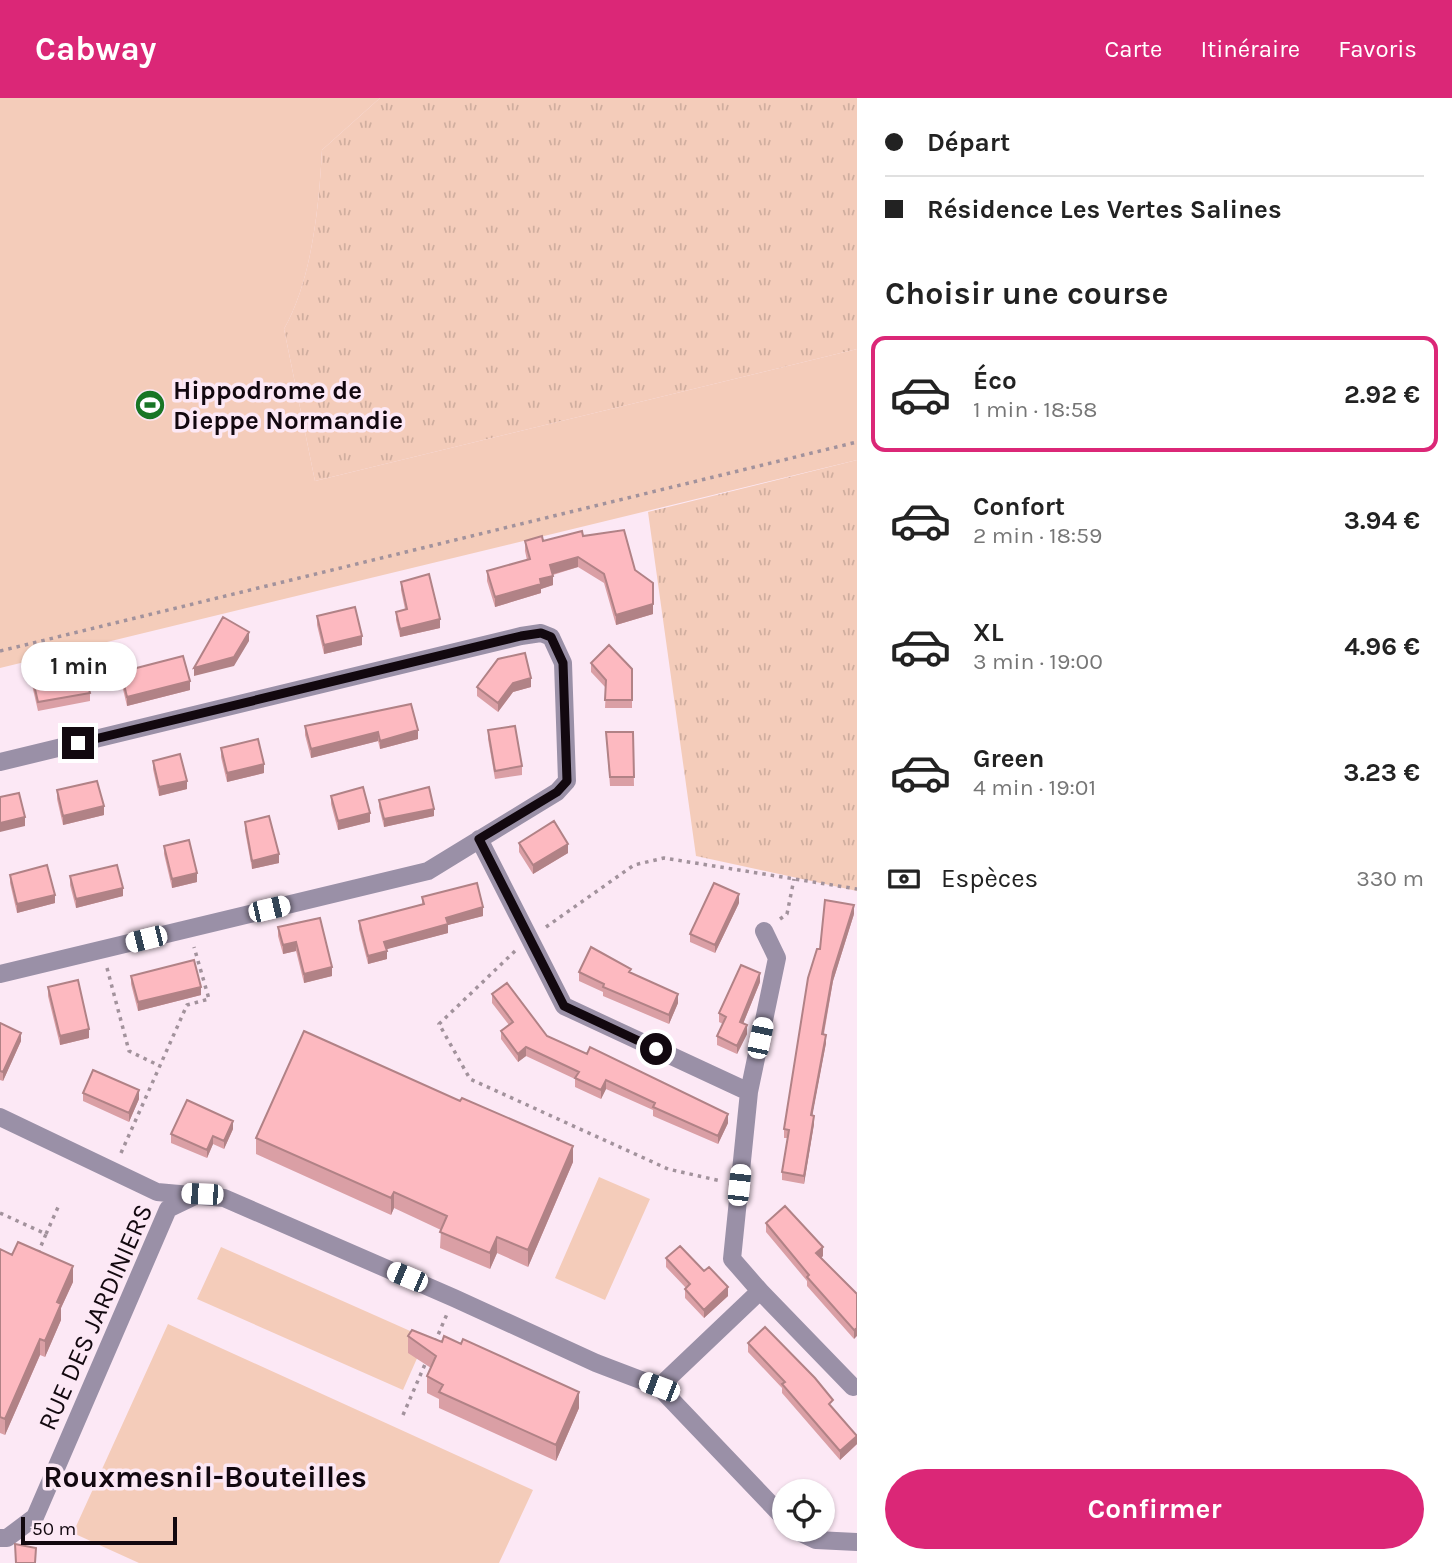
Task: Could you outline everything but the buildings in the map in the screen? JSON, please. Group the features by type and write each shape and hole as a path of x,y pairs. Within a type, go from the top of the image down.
{"street":[{"path":"0,762 541,633 551,637 563,663 567,781 557,792 428,871 0,974"},
{"path":"479,839 564,1006 749,1092"},
{"path":"764,931 777,958 749,1092 732,1259 853,1387"},
{"path":"0,1117 157,1192 224,1198 454,1297 596,1363 659,1387 772,1505"},
{"name":"RUE DES JARDINIERS","path":"0,1538 7,1538 35,1517 168,1209 202,1194"},
{"path":"659,1387 760,1291"},
{"path":"835,1541 857,1542"}],"path":[{"path":"0,651 857,442"},
{"path":"739,1185 668,1169 471,1079 439,1024 529,938 634,865 664,858 857,889"},
{"path":"764,931 787,914 794,879"},
{"path":"113,1170 187,1005 209,999 189,929"},
{"path":"102,949 129,1051 160,1066"},
{"path":"33,1264 59,1205"},
{"path":"0,1213 46,1234"},
{"path":"434,1345 454,1297"},
{"path":"403,1415 429,1356"}],"green space":[{"name":"Hippodrome de Dieppe Normandie","path":"0,98 380,98 322,150 319,195 308,266 294,310 284,329 315,481 857,349 857,460 0,668"},
{"path":"380,98 857,98 857,349 315,481 284,329 294,310 308,266 319,195 322,150"},
{"path":"857,460 857,891 696,856 648,512"},
{"path":"599,1177 650,1199 605,1300 555,1278"},
{"path":"221,1247 426,1338 403,1390 197,1299"},
{"path":"168,1324 533,1490 499,1563 139,1563 73,1533"}],"place":[{"name":"Hippodrome de Dieppe Normandie","path":"150,405"}],"district":[{"name":"Rouxmesnil-Bouteilles","path":"205,1477"}],"route":[{"path":"78,743 521,636 541,633 551,637 563,663 567,781 557,792 479,839 564,1006 656,1049"}]}
